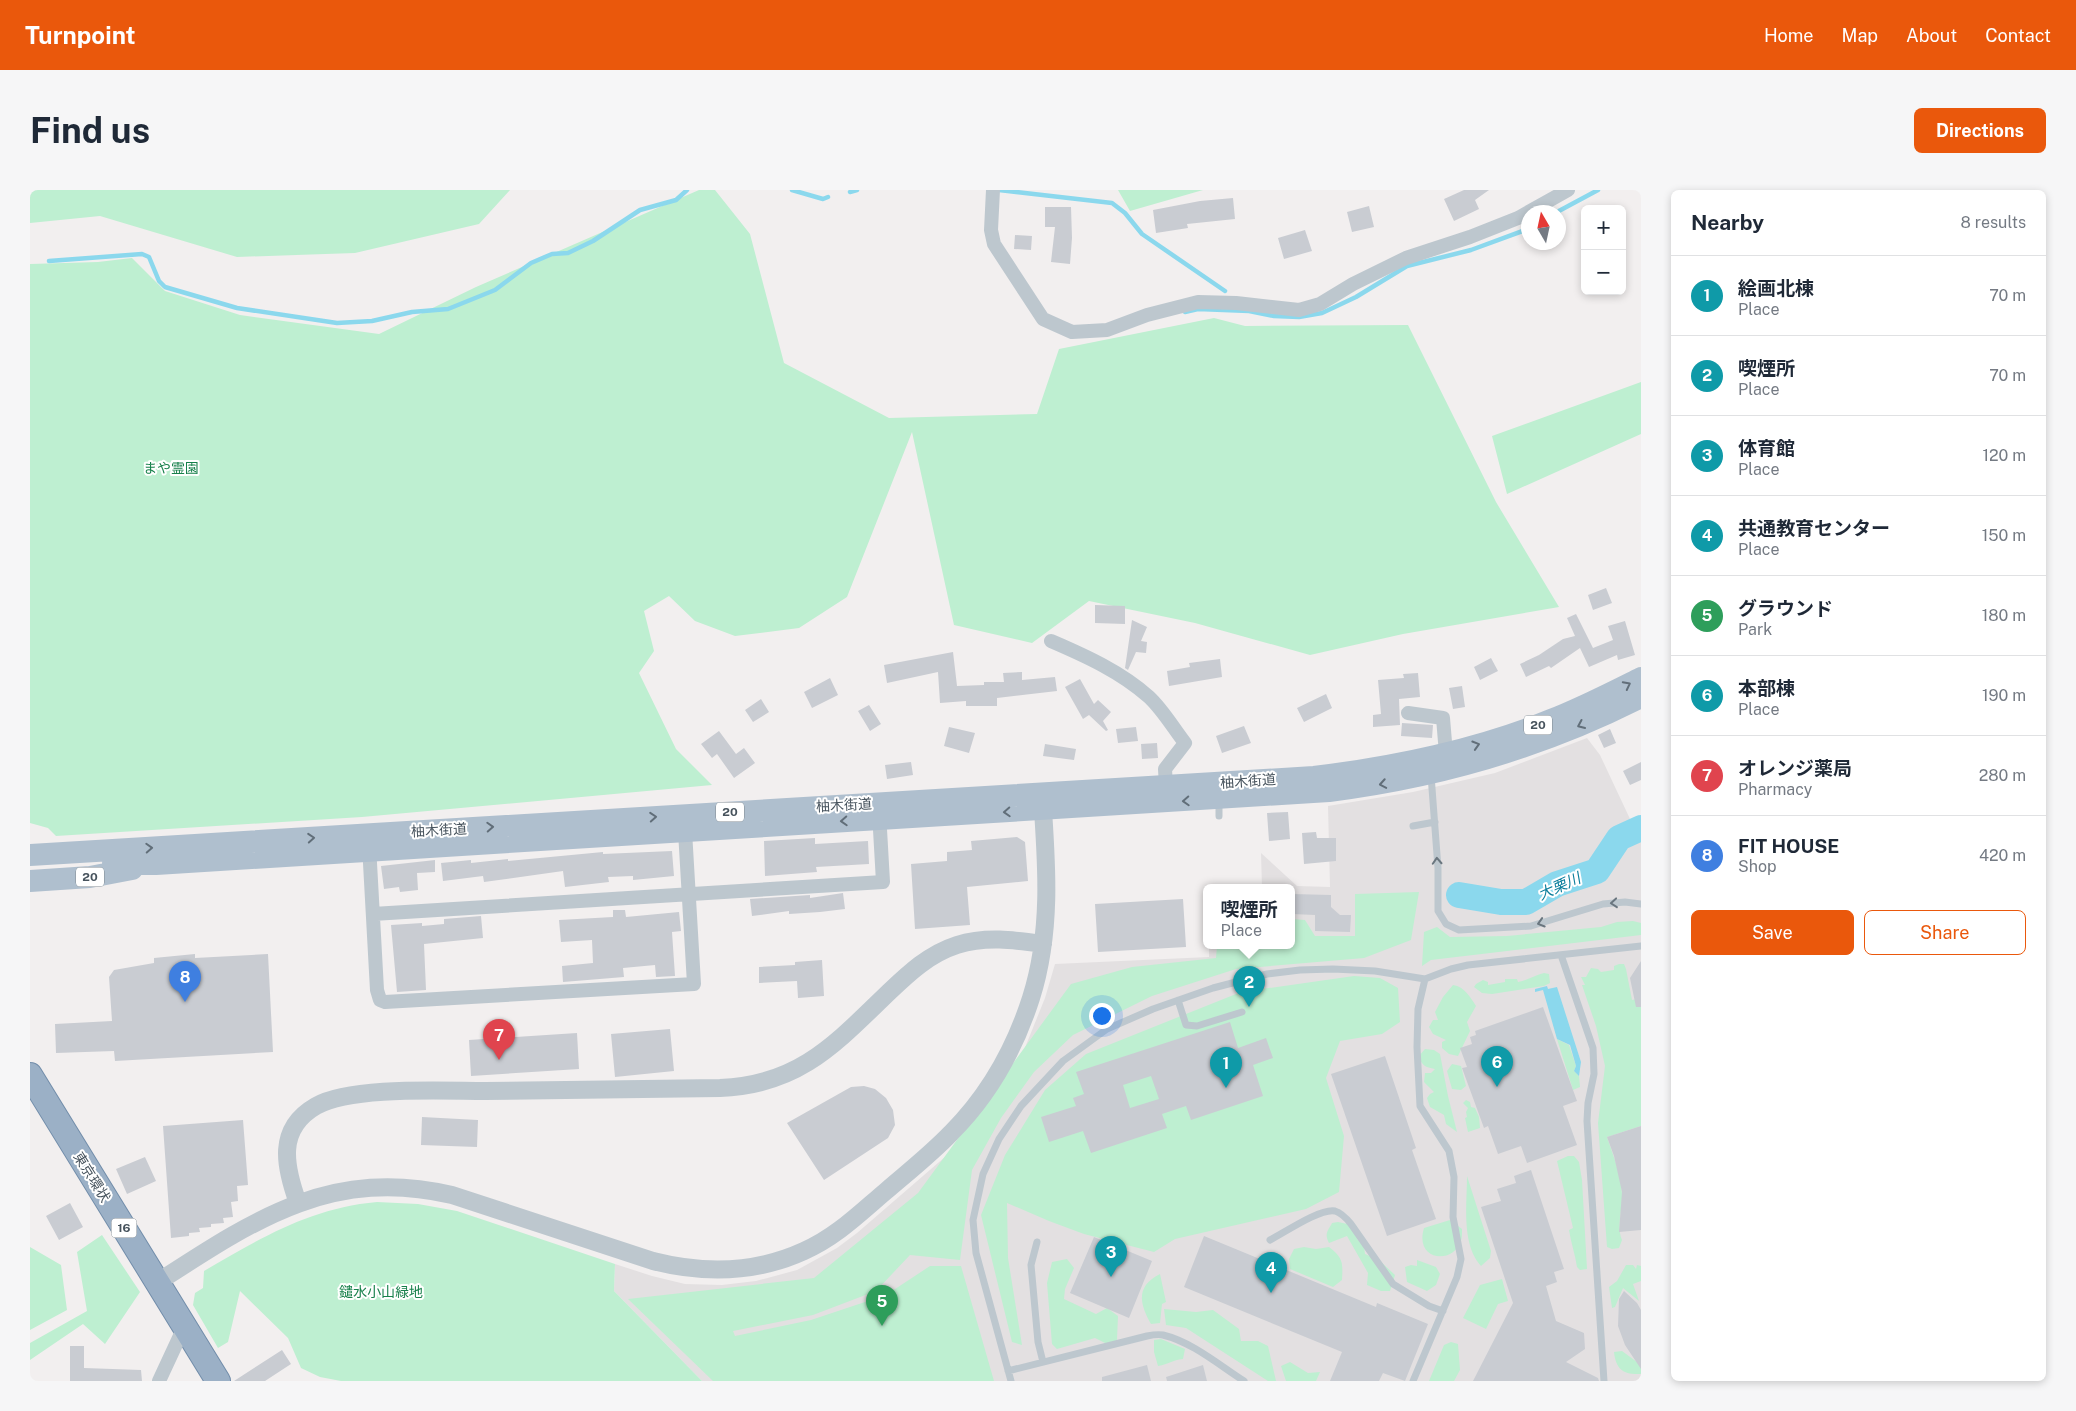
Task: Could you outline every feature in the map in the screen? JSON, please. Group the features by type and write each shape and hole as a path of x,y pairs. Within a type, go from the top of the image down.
{"highway":[{"name":"東京環状","path":"30,1075 218,1381"}],"main road":[{"name":"柚木街道","path":"1042,801 1219,808 1374,786 1550,721 1641,678"},
{"name":"柚木街道","path":"30,869 131,862 149,864 368,843 1042,801 1166,786 1314,777 1435,762 1539,742 1641,697"},
{"name":"柚木街道","path":"30,855 685,831 878,811"},
{"name":"20","path":"30,881 90,877 149,864"}],"street":[{"path":"993,190 991,230 994,244 1043,319 1072,332 1106,330 1147,315 1198,302 1236,303 1298,310 1320,304 1353,284 1406,258 1470,237 1518,218 1568,190"},
{"path":"1051,641 1088,657 1120,676 1150,698 1185,743 1165,768 1166,786"},
{"path":"1408,713 1443,718 1435,762"},
{"path":"158,1282 228,1239 298,1203 350,1189 384,1187 418,1188 476,1202 670,1265 720,1270 766,1264 816,1245 844,1227 951,1133 973,1109 994,1078 1014,1042 1031,999 1043,944 1047,898 1042,801"},
{"path":"372,914 883,882 878,811"},
{"path":"368,843 377,990 380,1000 385,1002 694,984 685,831"},
{"path":"298,1203 286,1166 287,1143 293,1129 307,1113 316,1106 335,1098 398,1092 720,1088 760,1084 789,1074 813,1060 838,1040 914,969 935,954 957,945 986,940 1003,939 1043,944"},
{"path":"159,1381 185,1326"}],"lane":[{"path":"1435,762 1438,911 1446,924 1459,930 1531,926 1603,904 1624,902 1641,904"},
{"path":"1413,826 1435,822"},
{"path":"1011,1381 976,1252 974,1220 983,1174 999,1139 1021,1106 1063,1061 1107,1029 1178,1000 1213,988 1267,974 1300,970 1375,971 1425,979 1468,965 1641,946"},
{"path":"1561,955 1595,1058 1587,1121 1604,1381"},
{"path":"1413,1381 1457,1277 1461,1260 1453,1217 1454,1177 1449,1151 1420,1106 1417,1048 1418,1009 1425,979"},
{"path":"1178,1000 1186,1025 1197,1026 1242,1012"},
{"path":"1270,1240 1320,1214 1335,1211 1344,1216 1351,1224 1393,1284 1429,1306 1443,1311"},
{"path":"1037,1242 1031,1264 1038,1342 1043,1362"},
{"path":"1008,1371 1161,1334 1183,1343 1210,1358 1244,1381"}],"shaded area":[{"path":"1587,738 1600,755 1638,836 1641,835 1641,1381 702,1381 614,1291 615,1264 685,1284 722,1285 756,1281 797,1270 837,1248 953,1150 1020,1060 1045,998 1055,964 1209,957 1209,949 1295,949 1295,884 1297,886 1330,887 1328,806 1413,792 1495,773"},
{"path":"1261,853 1295,884 1262,884"}],"green space":[{"path":"30,190 510,190 479,224 355,253 237,257 100,216 30,223"},
{"name":"まや霊園","path":"699,190 715,190 750,234 784,363 889,418 1037,414 1059,349 1214,318 1245,326 1408,325 1496,502 1559,607 1403,634 1310,655 1195,623 1089,601 1032,643 954,625 912,432 847,597 799,628 735,636 695,621 669,596 644,611 654,651 639,673 676,749 712,785 362,817 56,836 48,828 30,823 30,264 98,262 132,258 165,291 240,315 379,334 476,287"},
{"path":"1118,190 1203,190 1130,211"},
{"path":"1641,382 1641,434 1507,494 1492,436"},
{"path":"1419,892 1411,940 1364,958 1236,969 1152,996 1073,1035 1034,1072 1001,1118 972,1170 960,1260 910,1255 876,1291 813,1315 733,1331 735,1336 811,1320 886,1295 930,1266 961,1266 994,1381 713,1381 628,1299 814,1278 918,1193 1071,984 1132,967 1216,958 1217,949 1295,949 1295,919 1305,920 1315,936 1355,936 1355,894"},
{"path":"1633,921 1641,923 1641,935 1431,960 1422,966 1424,932 1437,927 1450,937 1507,936 1601,927 1617,922"},
{"path":"1624,964 1626,969 1632,1000 1641,998 1641,1126 1607,1137 1618,1172 1622,1194 1620,1235 1622,1240 1619,1248 1612,1249 1607,1247 1598,1123 1605,1066 1596,1026 1582,985 1585,985 1581,977 1586,977 1591,968 1598,969 1601,972 1614,970 1614,966"},
{"path":"1544,973 1549,974 1550,983 1544,986 1492,994 1482,993 1474,987 1483,980 1488,982 1488,985 1505,982 1505,979 1517,979 1518,982"},
{"path":"1354,976 1380,978 1398,988 1400,1022 1382,1034 1340,1041 1326,1078 1344,1136 1339,1192 1306,1209 1175,1239 1154,1252 1084,1234 1007,1203 1008,1258 1022,1345 1012,1342 981,1215 1005,1155 1045,1090 1086,1054 1241,992"},
{"path":"1453,985 1464,990 1476,1006 1467,1022 1470,1031 1458,1056 1449,1054 1442,1048 1442,1042 1446,1040 1433,1034 1429,1027 1433,1020 1438,1020 1435,1012 1443,997"},
{"path":"1557,1039 1569,1045 1576,1066 1574,1071 1579,1076 1580,1087 1573,1090"},
{"path":"1425,1049 1434,1050 1440,1054 1457,1132 1446,1124 1444,1115 1430,1107 1427,1098 1434,1092 1424,1082 1425,1073 1431,1073 1435,1069 1426,1067 1421,1062 1419,1056"},
{"path":"1452,1064 1461,1066 1466,1086 1461,1090 1452,1089 1447,1071"},
{"path":"1466,1100 1470,1102 1471,1107 1475,1108 1479,1117 1480,1128 1468,1132 1465,1118 1467,1117 1466,1112 1468,1108 1463,1103"},
{"path":"1568,1156 1574,1156 1579,1162 1582,1180 1587,1269 1580,1270 1577,1267 1569,1230 1573,1228 1557,1161"},
{"path":"1467,1176 1491,1251 1490,1258 1481,1266 1470,1247 1466,1223"},
{"name":"鑓水小山緑地","path":"377,1202 418,1204 457,1211 615,1264 614,1291 702,1381 341,1381 320,1377 301,1368 288,1338 240,1291 228,1342 218,1348 193,1305 195,1293 203,1288 204,1271 287,1226 330,1211 353,1205"},
{"path":"1450,1220 1462,1229 1461,1240 1457,1249 1443,1256 1429,1253 1424,1247 1422,1239 1424,1228"},
{"path":"1338,1222 1357,1226 1357,1239 1364,1246 1365,1254 1379,1260 1395,1275 1390,1291 1381,1291 1367,1285 1368,1273 1347,1236 1329,1243 1327,1237 1328,1230 1332,1223"},
{"path":"102,1235 140,1292 105,1344 83,1324 30,1360 30,1343 87,1311 77,1252"},
{"path":"30,1247 61,1265 67,1310 30,1330"},
{"path":"1304,1247 1316,1249 1329,1247 1334,1251 1341,1261 1342,1280 1333,1287 1290,1269 1289,1259 1294,1249"},
{"path":"1067,1259 1074,1268 1065,1289 1064,1299 1096,1314 1107,1308 1118,1316 1117,1340 1109,1345 1095,1338 1057,1349 1052,1344 1047,1283 1052,1262"},
{"path":"1417,1260 1436,1267 1440,1274 1436,1285 1427,1291 1407,1282 1405,1267 1417,1266"},
{"path":"1626,1265 1633,1265 1636,1269 1637,1265 1641,1266 1641,1281 1633,1284 1639,1301 1623,1288 1615,1307 1612,1308 1609,1287 1617,1281"},
{"path":"1160,1274 1166,1302 1162,1304 1160,1323 1151,1324 1142,1302 1143,1290 1152,1279"},
{"path":"1502,1279 1508,1301 1498,1304 1486,1329 1463,1318 1480,1285"},
{"path":"1164,1309 1196,1312 1213,1310 1239,1329 1241,1341 1258,1341 1268,1346 1276,1381 1268,1381 1186,1328 1166,1325"},
{"path":"1161,1339 1185,1349 1183,1359 1158,1366 1154,1352 1154,1340"},
{"path":"1451,1342 1458,1344 1460,1370 1454,1381 1429,1381 1444,1345"},
{"path":"1622,1351 1641,1365 1641,1374 1630,1374 1619,1367 1614,1352"},
{"path":"1290,1362 1308,1373 1320,1372 1316,1381 1286,1381 1281,1366"}],"water":[{"path":"1547,986 1548,989 1557,987 1581,1062 1579,1076 1574,1071 1576,1066 1570,1045 1557,1039 1543,990 1535,992 1535,989"}],"building":[{"path":"1464,190 1489,190 1475,200 1479,209 1454,221 1444,199"},
{"path":"1233,198 1235,219 1187,224 1188,228 1156,233 1153,210 1200,201"},
{"path":"1369,206 1374,227 1352,232 1347,212"},
{"path":"1045,207 1071,207 1072,238 1070,264 1051,262 1055,227 1045,227"},
{"path":"1305,230 1312,251 1284,259 1278,238"},
{"path":"1015,235 1032,236 1031,250 1014,249"},
{"path":"1606,588 1612,603 1593,610 1588,595"},
{"path":"1095,605 1125,606 1125,624 1095,623"},
{"path":"1576,614 1593,648 1613,640 1608,626 1625,621 1635,655 1618,660 1617,655 1589,667 1580,648 1551,668 1549,666 1526,677 1520,664 1539,655 1563,639 1575,636 1567,618"},
{"path":"1132,620 1147,627 1141,641 1147,642 1146,653 1136,652 1128,670 1125,668"},
{"path":"953,652 957,686 984,685 984,682 1004,682 1003,673 1022,672 1022,680 1055,677 1057,691 997,698 997,706 966,706 966,701 940,703 938,672 887,683 884,665"},
{"path":"1491,658 1498,671 1480,680 1474,667"},
{"path":"1220,659 1222,677 1169,686 1167,671 1190,667 1189,663"},
{"path":"1418,673 1420,697 1399,699 1400,725 1373,727 1373,715 1381,714 1378,680 1404,678 1403,674"},
{"path":"830,678 838,695 812,708 804,692"},
{"path":"1080,679 1094,704 1098,700 1111,712 1103,721 1108,730 1106,731 1089,715 1083,719 1065,687"},
{"path":"1462,686 1465,707 1453,709 1449,688"},
{"path":"1326,694 1332,708 1304,722 1297,708"},
{"path":"761,699 769,712 753,722 745,710"},
{"path":"869,705 881,724 870,731 858,711"},
{"path":"1402,723 1433,725 1432,738 1401,736"},
{"path":"1244,726 1251,743 1222,753 1216,736"},
{"path":"949,727 975,733 969,753 944,746"},
{"path":"1136,727 1138,741 1118,743 1116,729"},
{"path":"1610,729 1616,743 1604,748 1598,735"},
{"path":"719,731 736,754 744,748 755,763 734,778 717,754 712,758 701,744"},
{"path":"1157,743 1158,758 1142,759 1141,744"},
{"path":"1045,744 1076,749 1074,760 1043,756"},
{"path":"911,762 913,775 887,779 885,765"},
{"path":"1641,762 1641,780 1630,785 1623,771"},
{"path":"1288,812 1290,839 1269,841 1267,813"},
{"path":"1316,832 1317,838 1336,838 1336,861 1304,864 1302,833"},
{"path":"1017,837 1025,842 1028,881 967,887 970,925 915,929 911,864 947,861 947,852 972,850 971,841"},
{"path":"815,838 815,844 868,841 869,864 816,867 817,872 765,876 764,841"},
{"path":"672,851 674,876 633,880 633,876 608,877 609,882 565,887 563,871 484,882 483,876 443,881 441,863 471,860 471,863 508,859 508,861 603,852 603,854"},
{"path":"435,860 435,872 417,873 418,890 400,892 399,887 384,889 381,866"},
{"path":"843,893 845,909 789,914 789,911 752,916 750,899 810,895 810,898"},
{"path":"1295,894 1331,895 1331,907 1340,915 1351,915 1350,932 1315,931 1315,915 1295,914"},
{"path":"1183,899 1186,947 1098,952 1095,904"},
{"path":"613,910 625,910 626,917 679,912 681,931 672,932 675,976 656,977 655,965 623,968 624,977 563,982 562,966 593,963 592,940 561,942 559,920 613,917"},
{"path":"481,916 483,938 424,944 426,990 397,992 391,925 422,923 422,926 444,924 444,919"},
{"path":"195,954 195,958 268,954 273,1052 115,1061 114,1051 56,1053 55,1024 112,1021 109,977 114,970 154,963 154,958"},
{"path":"822,960 824,996 798,998 797,981 759,983 759,967 795,965 795,962"},
{"path":"1641,961 1641,1007 1636,1007 1630,978"},
{"path":"1543,1007 1577,1101 1563,1106 1577,1145 1527,1163 1521,1146 1498,1154 1488,1126 1484,1128 1462,1068 1467,1067 1460,1048 1472,1044 1470,1037 1476,1035 1475,1031"},
{"path":"1230,1022 1238,1048 1266,1038 1273,1058 1253,1065 1263,1096 1191,1120 1186,1106 1162,1114 1167,1128 1091,1153 1083,1131 1049,1142 1041,1117 1076,1106 1073,1098 1084,1094 1076,1072","holes":["1151,1076 1159,1099 1130,1108 1123,1085"]},
{"path":"670,1029 674,1071 615,1077 611,1034"},
{"path":"577,1033 579,1069 471,1076 469,1040"},
{"path":"1385,1056 1416,1148 1412,1150 1436,1219 1387,1236 1331,1074"},
{"path":"864,1086 875,1089 886,1098 893,1110 895,1125 888,1138 824,1180 787,1123 851,1087"},
{"path":"422,1117 478,1120 477,1147 421,1145"},
{"path":"243,1120 248,1185 237,1186 238,1201 231,1202 233,1217 223,1218 224,1223 211,1224 211,1227 199,1228 200,1232 189,1233 189,1236 171,1238 163,1126"},
{"path":"1641,1126 1641,1230 1619,1232 1622,1192 1614,1156 1607,1137"},
{"path":"145,1157 156,1181 127,1194 116,1169"},
{"path":"1531,1170 1564,1269 1554,1272 1557,1282 1546,1286 1556,1321 1584,1333 1585,1349 1566,1362 1598,1378 1599,1381 1473,1381 1513,1303 1481,1207 1501,1201 1497,1189 1516,1183 1514,1176"},
{"path":"70,1203 83,1227 59,1240 46,1216"},
{"path":"1204,1236 1376,1307 1377,1303 1428,1324 1405,1381 1383,1373 1379,1381 1330,1381 1342,1352 1184,1287"},
{"path":"1094,1237 1152,1261 1129,1318 1070,1293"},
{"path":"1624,1291 1637,1303 1641,1310 1641,1369 1625,1345 1618,1326 1619,1299"},
{"path":"70,1346 84,1346 84,1368 141,1370 142,1381 70,1381"},
{"path":"282,1350 291,1364 265,1381 234,1381"},
{"path":"1147,1365 1151,1381 1102,1381 1102,1377"},
{"path":"1203,1365 1207,1381 1167,1381 1166,1377"}],"waterway":[{"path":"49,261 142,254 149,257 159,281 165,287 237,308 337,323 372,321 412,312 448,309 495,290 531,263 552,254 568,253 593,241 640,210 676,200 687,190"},
{"path":"792,190 823,199 828,197"},
{"path":"850,192 857,190"},
{"path":"999,190 1112,203 1125,213 1142,234 1225,291"},
{"path":"1566,207 1598,190"},
{"path":"1185,312 1198,309 1249,311 1274,316 1299,317 1322,313 1356,297 1407,266 1471,250 1521,232"},
{"name":"大栗川","path":"1459,895 1501,902 1526,902 1557,884 1597,871 1619,838 1641,828"}],"place":[{"name":"FIT HOUSE","path":"185,1002"},
{"name":"喫煙所","path":"1249,1007"},
{"name":"オレンジ薬局","path":"499,1060"},
{"name":"本部棟","path":"1497,1087"},
{"name":"絵画北棟","path":"1226,1088"},
{"name":"体育館","path":"1111,1277"},
{"name":"共通教育センター","path":"1271,1293"},
{"name":"グラウンド","path":"882,1326"}]}
